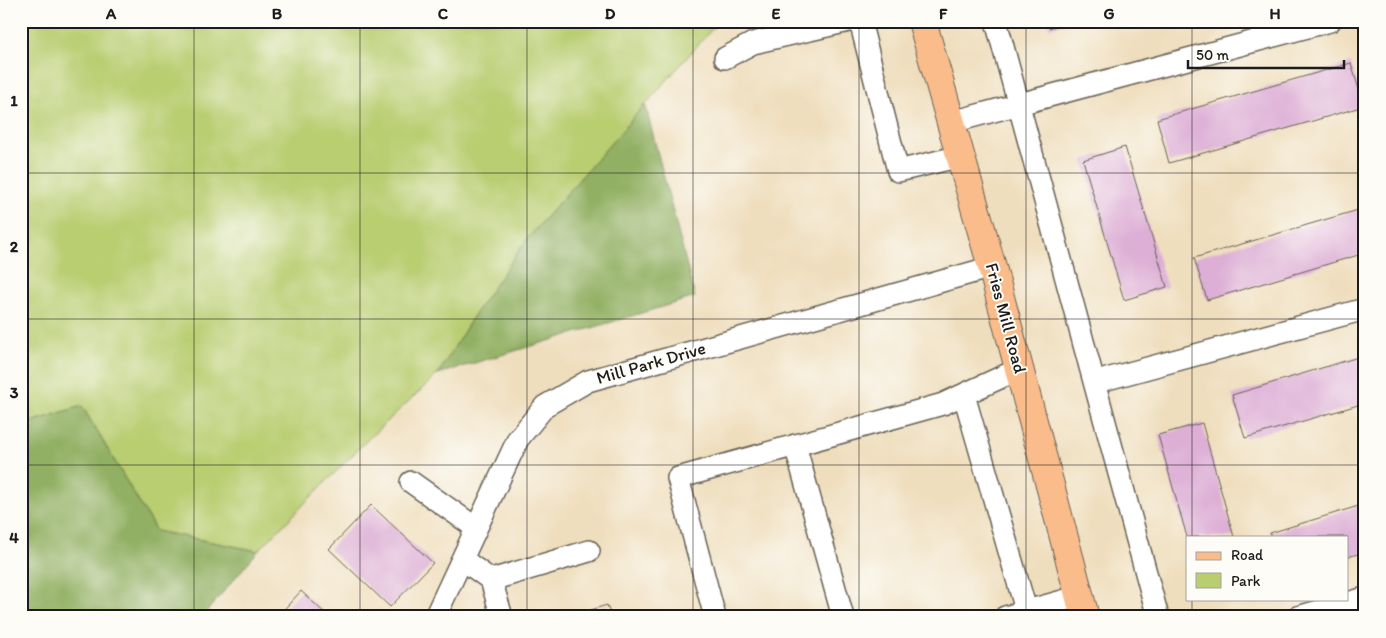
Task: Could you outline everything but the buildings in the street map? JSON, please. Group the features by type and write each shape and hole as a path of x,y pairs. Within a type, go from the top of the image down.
{"main road":[{"name":"Fries Mill Road","path":"922,21 992,267 1083,606"}],"street":[{"path":"725,58 752,43 849,21"},
{"path":"860,21 898,171 961,156"},
{"path":"996,21 1096,382 1158,617"},
{"path":"952,122 1019,106 1330,21"},
{"name":"Mill Park Drive","path":"435,617 518,439 545,406 588,381 992,267"},
{"path":"1096,382 1365,309"},
{"path":"715,617 678,478 944,404 1019,369"},
{"path":"964,395 1027,614"},
{"path":"795,445 843,617"},
{"path":"411,482 476,528"},
{"path":"491,580 589,552"},
{"path":"462,559 491,580 502,617"},
{"path":"1297,617 1365,598"},
{"path":"1005,617 1083,606"}],"green space":[{"path":"21,21 719,21 527,239 476,312 438,374 367,440 258,551 156,531 82,406 21,425"},
{"path":"645,104 695,297 438,374 476,312 527,239"},
{"path":"82,406 156,531 258,551 202,617 21,617 21,425"}]}
